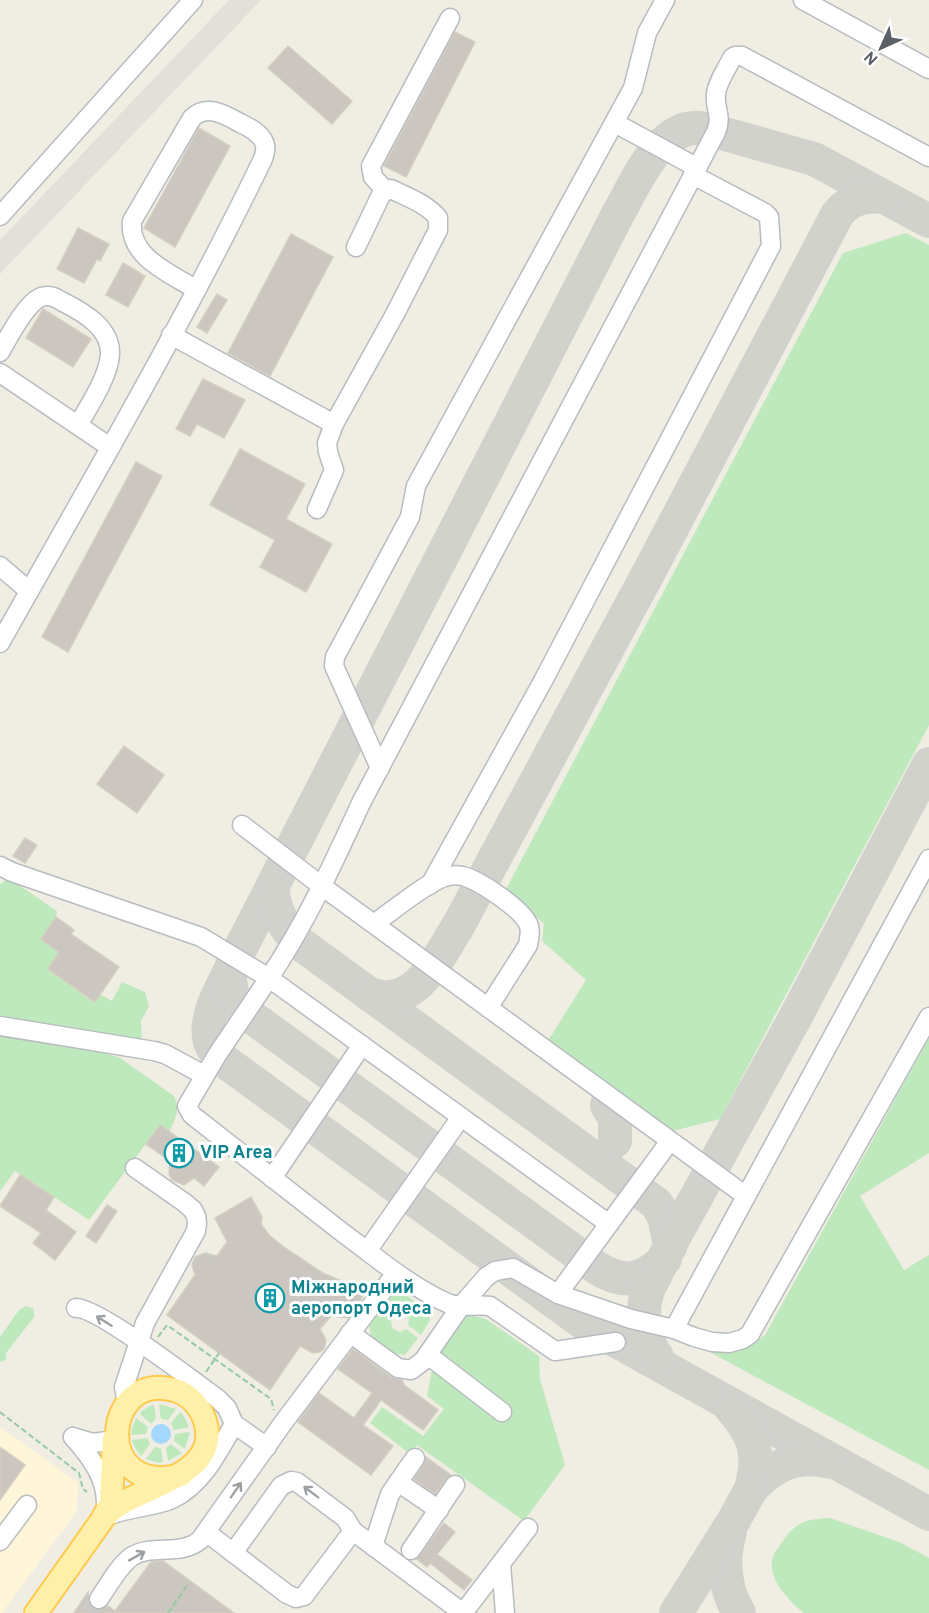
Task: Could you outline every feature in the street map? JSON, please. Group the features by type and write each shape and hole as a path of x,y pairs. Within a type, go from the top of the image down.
{"main road":[{"path":"36,1613 102,1520 112,1498 115,1434 118,1419 127,1404 142,1392 153,1389 175,1390 188,1396 196,1405 206,1425 204,1449 191,1468 181,1475 122,1502 102,1520"},
{"path":"115,1434 120,1452 135,1470 158,1479 181,1475"}],"lane":[{"path":"0,216 193,0"},
{"path":"380,768 334,666 335,657 410,517 416,486 633,88 647,33 665,0"},
{"path":"803,0 929,69"},
{"path":"385,190 373,177 371,166 450,18"},
{"path":"616,1342 555,1351 490,1306 478,1304 461,1306 447,1303 396,1273 272,1178 188,1110 188,1102 294,940 323,886 380,768 719,125 716,91 732,58 739,55 929,157"},
{"path":"0,643 171,335 195,289 266,151 263,140 250,128 214,111 200,112 189,122 132,221 131,228 135,244 148,259 195,289"},
{"path":"430,885 543,681 771,246 769,217 765,213 615,123"},
{"path":"317,509 334,470 327,443 334,424 438,230 438,218 428,208 391,189 385,190"},
{"path":"356,247 385,190"},
{"path":"0,352 27,309 33,302 45,296 51,296 79,310 98,325 107,337 111,355 98,389 78,425"},
{"path":"171,335 334,424"},
{"path":"0,374 110,447"},
{"path":"0,566 29,591"},
{"path":"242,825 746,1196"},
{"path":"674,1329 929,859"},
{"path":"0,866 201,937 269,978 609,1224"},
{"path":"375,924 430,885 445,877 461,875 481,885 520,912 531,933 528,945 488,1008"},
{"path":"350,1333 398,1368 411,1370 428,1355 461,1306 489,1274 508,1268 519,1270 558,1294 631,1319 674,1329 712,1342 729,1343 743,1339 750,1334 929,1017"},
{"path":"0,1026 154,1050 204,1076"},
{"path":"272,1178 362,1045"},
{"path":"367,1251 461,1117"},
{"path":"558,1294 670,1141"},
{"path":"127,1404 124,1387 145,1323 192,1239 197,1223 193,1210 186,1203 135,1168"},
{"path":"99,1599 131,1557 157,1549 187,1548 195,1544 206,1532 396,1273"},
{"path":"76,1308 86,1310 138,1342 198,1384 227,1408 234,1425 267,1447"},
{"path":"428,1355 502,1412"},
{"path":"153,1389 198,1384"},
{"path":"198,1384 207,1403 206,1425"},
{"path":"102,1520 113,1514 171,1500 185,1492 198,1480 234,1425"},
{"path":"102,1520 106,1508 103,1484 93,1462 73,1437 93,1443 115,1434"},
{"path":"373,1546 390,1494 415,1458"},
{"path":"233,1552 281,1486 291,1481 297,1482 345,1518 353,1531 463,1613 528,1528"},
{"path":"398,1482 439,1510"},
{"path":"411,1550 455,1485"},
{"path":"0,1541 27,1505"},
{"path":"206,1532 287,1594 296,1598 304,1596 353,1531"},
{"path":"501,1564 506,1613"}],"path":[{"path":"0,1412 79,1473 83,1489 87,1492"},
{"path":"168,1613 188,1584"}],"shaded area":[{"path":"229,0 261,0 0,274 0,240"},
{"path":"0,1427 79,1483 76,1512 2,1613 0,1613"}],"green space":[{"path":"906,233 929,245 929,725 720,1119 673,1131 546,1044 586,980 542,941 544,924 506,889 843,253"},
{"path":"6,879 13,881 57,911 56,917 41,939 59,952 48,970 94,1002 100,994 112,1001 122,982 145,992 149,1006 141,1021 142,1047 0,1023 0,885"},
{"path":"0,1034 99,1051 120,1058 174,1096 177,1110 169,1132 160,1125 89,1220 15,1171 0,1191"},
{"path":"929,1038 929,1153 860,1196 904,1270 929,1255 929,1470 706,1350 737,1348 751,1344 765,1335"},
{"path":"398,1291 429,1312 430,1320 421,1335 408,1325 409,1318 402,1312 393,1315 381,1306 391,1294"},
{"path":"26,1306 34,1309 34,1317 6,1353 6,1360 0,1362 0,1337 19,1310"},
{"path":"379,1310 391,1319 392,1328 400,1332 406,1329 418,1338 405,1355 396,1354 371,1336 369,1326"},
{"path":"466,1314 486,1319 539,1356 540,1379 565,1465 524,1521 417,1445 410,1454 370,1423 382,1407 423,1436 444,1409 427,1396 434,1360"},
{"path":"154,1404 156,1419 151,1424 140,1414"},
{"path":"159,1404 176,1409 168,1420 161,1419"},
{"path":"180,1412 189,1427 174,1430 171,1423"},
{"path":"136,1418 148,1427 146,1434 131,1435"},
{"path":"190,1432 185,1449 174,1441 175,1434"},
{"path":"147,1438 150,1444 141,1456 132,1440"},
{"path":"171,1444 182,1453 168,1461 166,1448"},
{"path":"155,1447 161,1448 163,1462 146,1459"},
{"path":"830,1518 899,1542 929,1558 929,1613 804,1613 792,1602 785,1595 772,1571 774,1554 787,1535 797,1526 814,1519"}],"water":[{"path":"161,1424 168,1427 171,1434 168,1441 161,1444 154,1441 151,1434 154,1427"}],"building":[{"path":"455,32 475,42 406,177 384,166"},
{"path":"288,46 352,101 332,124 268,68"},
{"path":"199,128 230,146 175,247 144,228"},
{"path":"78,228 109,244 100,261 97,259 84,283 57,269"},
{"path":"291,234 333,257 270,376 228,353"},
{"path":"123,263 145,276 128,307 106,295"},
{"path":"217,294 227,300 207,333 197,327"},
{"path":"43,309 91,339 73,367 26,338"},
{"path":"203,379 245,400 224,438 197,424 190,436 176,429"},
{"path":"240,449 305,484 286,519 332,544 306,592 260,567 275,540 210,505"},
{"path":"136,462 162,476 68,652 42,637"},
{"path":"124,746 164,775 137,813 97,784"},
{"path":"25,838 37,845 25,863 13,856"},
{"path":"56,917 74,930 71,934 119,967 95,1002 48,969 59,952 41,939"},
{"name":"VIP Area","path":"160,1125 219,1167 204,1186 194,1178 184,1185 172,1180 169,1174 170,1161 146,1144"},
{"path":"20,1175 54,1197 46,1210 76,1232 55,1260 33,1243 41,1233 0,1206"},
{"name":"Міжнародний аеропорт Одеса","path":"251,1197 262,1217 261,1224 269,1235 284,1247 323,1273 339,1280 364,1284 361,1301 348,1318 331,1316 320,1329 326,1340 324,1349 313,1353 300,1346 270,1390 167,1315 195,1275 192,1265 195,1257 205,1253 217,1256 227,1242 215,1218"},
{"path":"107,1205 117,1211 96,1243 86,1236"},
{"path":"353,1349 391,1377 402,1380 404,1385 438,1410 423,1430 381,1400 363,1425 393,1446 371,1475 298,1422 319,1393 354,1418 372,1393 338,1369"},
{"path":"0,1447 25,1465 0,1500"},
{"path":"426,1457 451,1475 435,1494 414,1479"},
{"path":"444,1523 455,1532 437,1554 472,1580 464,1590 430,1563 427,1567 417,1559"},
{"path":"163,1561 234,1613 74,1613 88,1592 92,1608 99,1610 108,1606 115,1611 151,1562"}],"taxiway":[{"path":"929,221 814,159 707,129 691,128 676,133 663,143 642,171 618,214 236,957 212,1010 209,1023 209,1036 213,1049 223,1060 582,1322 929,1514"},
{"path":"371,995 388,997 402,994 421,980 437,960 457,928 650,570 837,215 847,205 858,199 884,197"},
{"path":"657,1357 648,1342 643,1322 648,1290 929,764"},
{"path":"273,888 280,917 298,942 657,1204 665,1220 670,1247"},
{"path":"230,980 233,998 242,1010 597,1268 616,1277 633,1278 649,1272 665,1259"},
{"path":"607,1105 615,1119 615,1141"},
{"path":"730,1407 745,1426 753,1445 755,1465 751,1489 769,1473 787,1463 807,1459 831,1462"},
{"path":"676,1613 751,1489"},
{"path":"730,1532 725,1563 727,1584 739,1613"}],"tunnel":[{"path":"89,1613 99,1599"}],"place":[{"name":"VIP Area","path":"179,1153"},
{"name":"Міжнародний аеропорт Одеса","path":"270,1298"}]}
